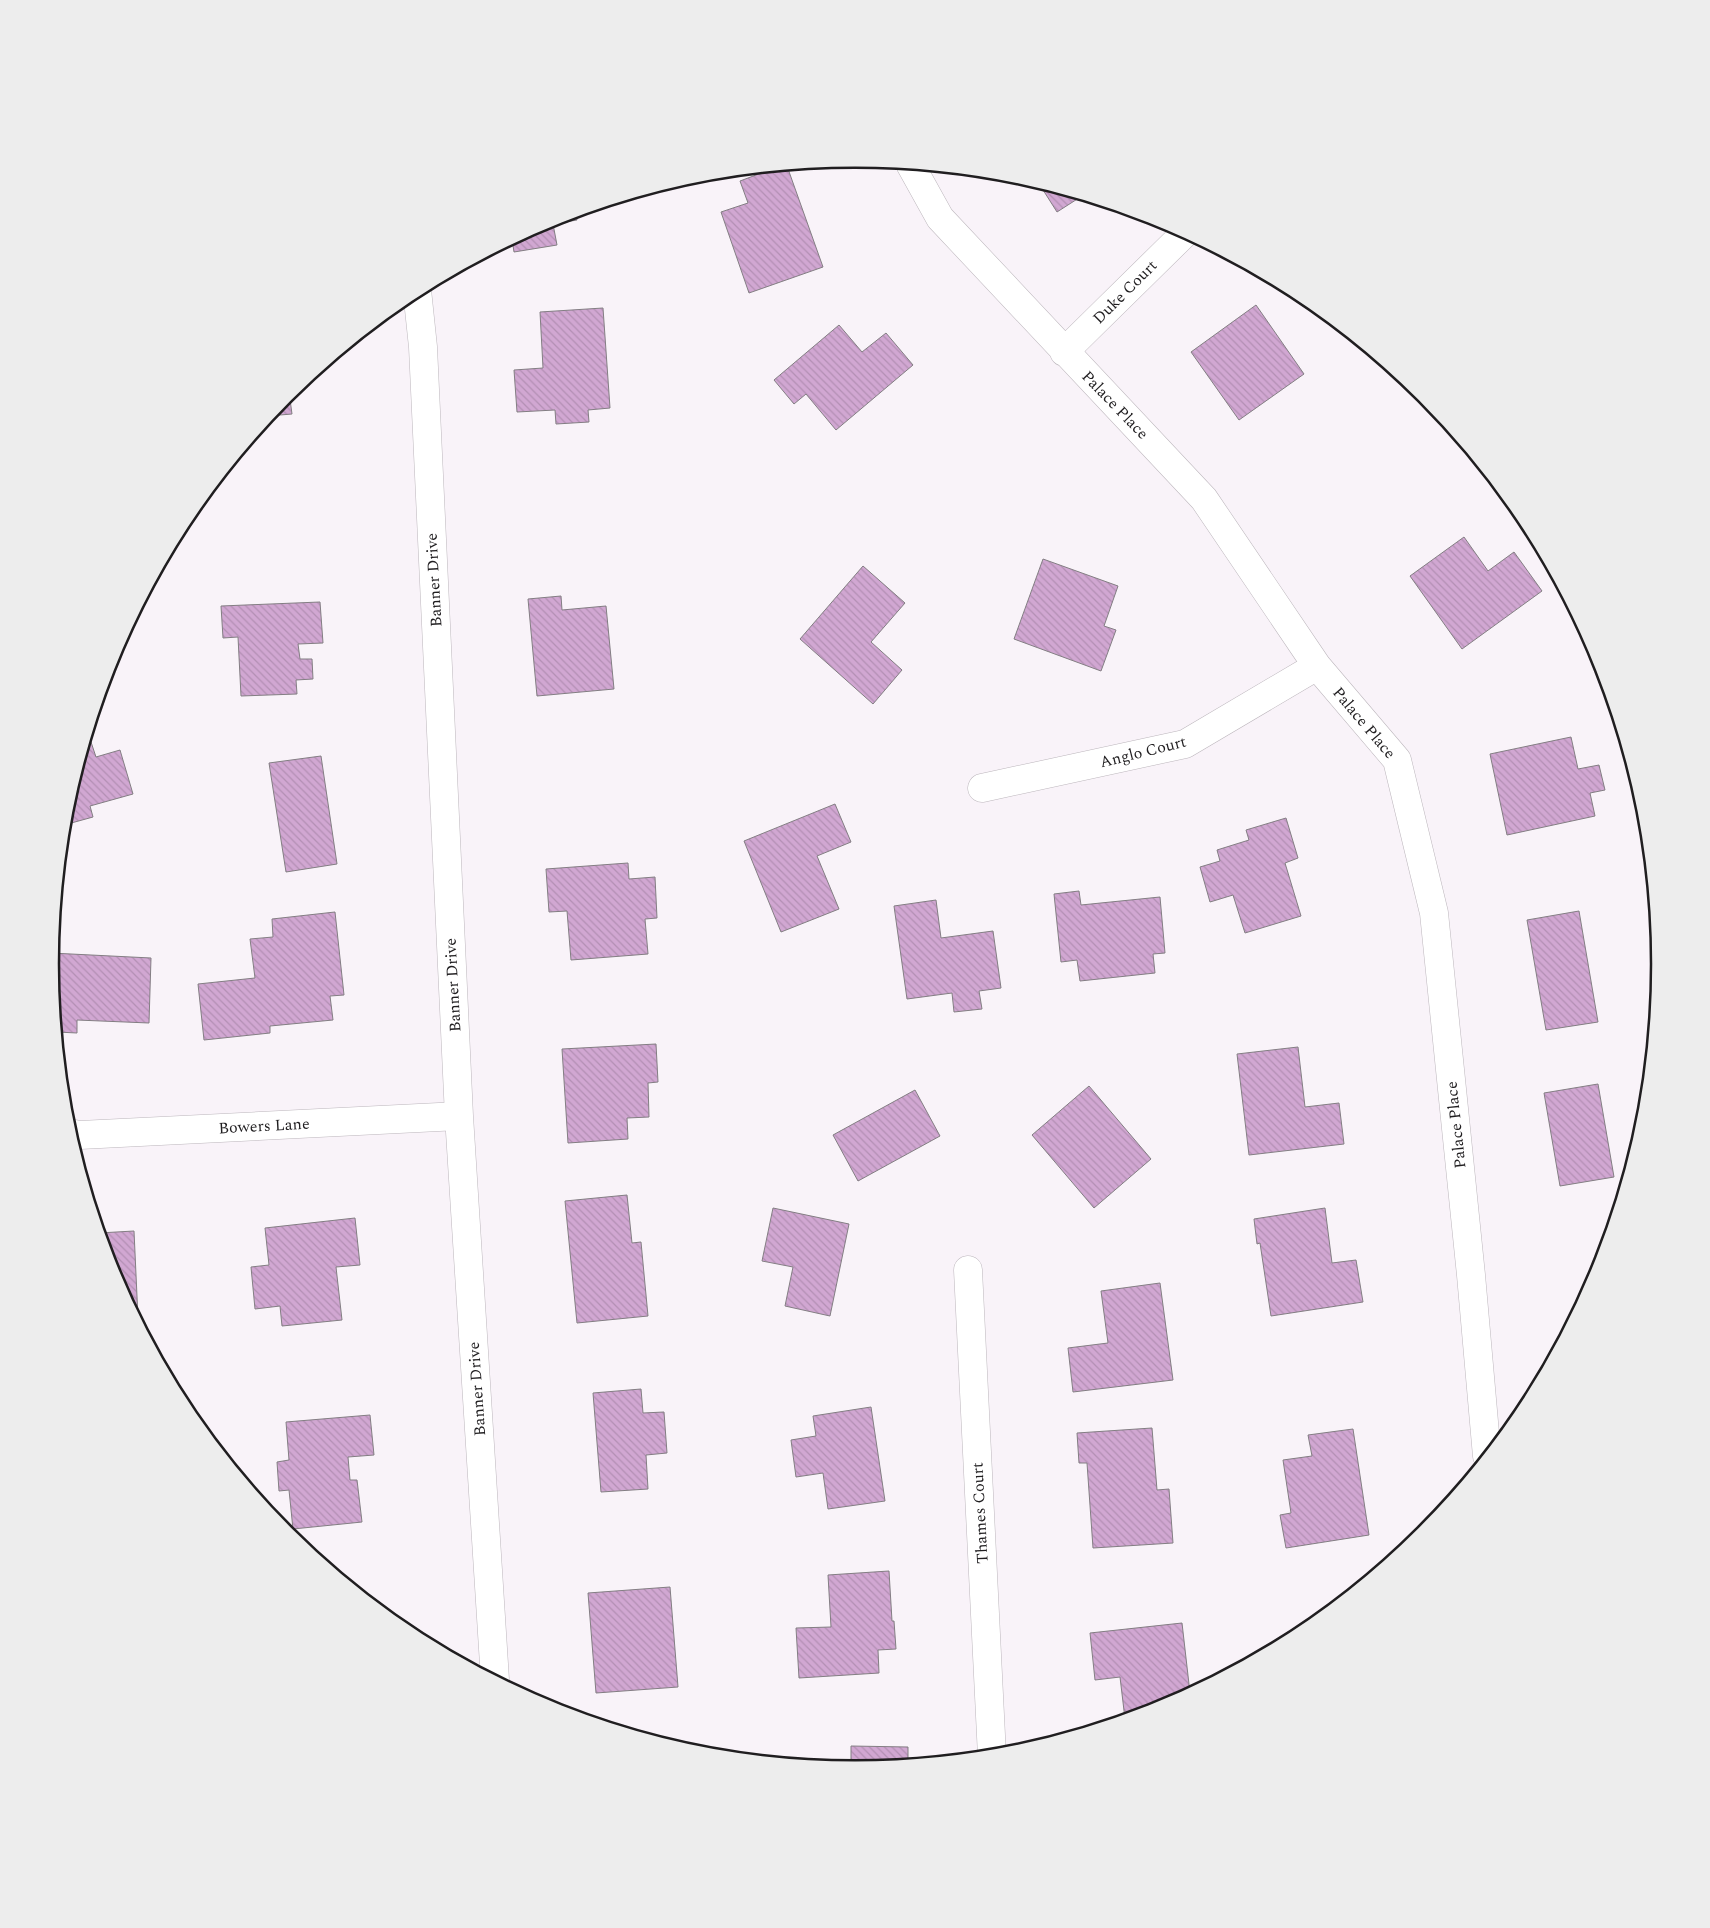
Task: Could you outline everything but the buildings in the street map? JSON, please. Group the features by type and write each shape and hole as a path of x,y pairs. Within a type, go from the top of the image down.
{"street":[{"name":"Palace Place","path":"913,170 940,218 1204,499 1317,666 1397,760 1434,913 1471,1275 1486,1450"},
{"name":"Duke Court","path":"1064,352 1180,238"},
{"name":"Banner Drive","path":"418,299 424,356 459,1116 495,1674"},
{"name":"Anglo Court","path":"982,788 1185,744 1317,666"},
{"name":"Bowers Lane","path":"78,1135 459,1116"},
{"name":"Thames Court","path":"968,1270 992,1748"}]}
